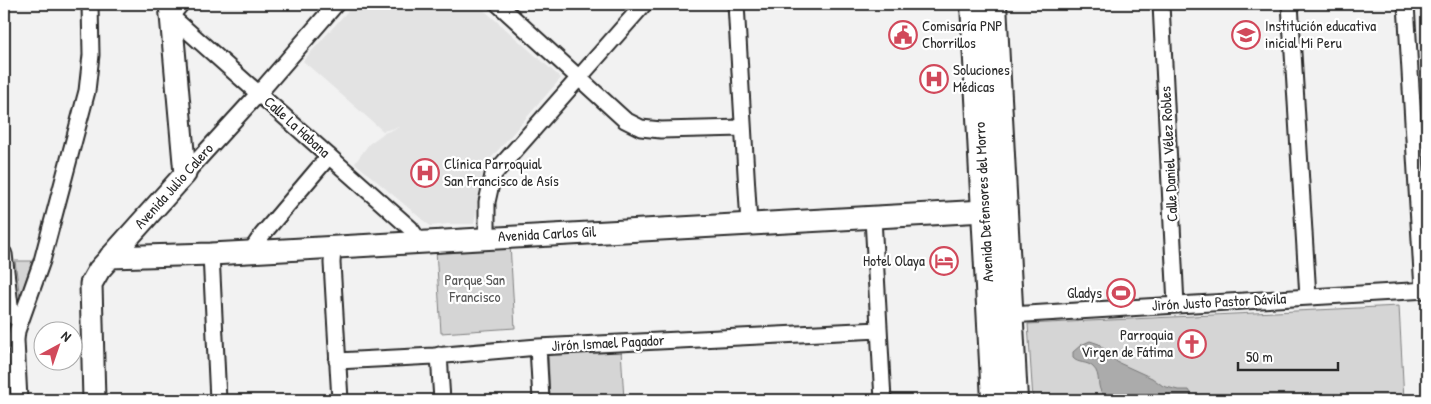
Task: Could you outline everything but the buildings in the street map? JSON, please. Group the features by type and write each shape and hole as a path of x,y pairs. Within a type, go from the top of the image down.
{"main road":[{"name":"Avenida Defensores del Morro","path":"973,4 994,400"},
{"name":"Avenida Defensores del Morro","path":"994,4 1015,400"}],"street":[{"path":"18,400 16,340 20,322 42,261 86,91 91,55 90,4"},
{"name":"Avenida Julio Calero","path":"94,400 91,284 98,270 336,4"},
{"path":"498,4 625,120 641,128 661,130 743,128"},
{"path":"487,238 487,202 493,175 644,4"},
{"path":"736,4 749,224"},
{"name":"Calle Daniel Vélez Robles","path":"1162,4 1176,305"},
{"path":"1290,4 1308,297"},
{"path":"1406,4 1425,290"},
{"path":"174,8 185,174"},
{"name":"Calle La Habana","path":"174,8 258,93 410,228 418,243"},
{"path":"251,251 262,235 329,156"},
{"name":"Avenida Carlos Gil","path":"110,257 211,254 984,211"},
{"path":"873,218 883,400"},
{"path":"332,247 340,400"},
{"path":"4,254 11,314 20,322"},
{"path":"211,254 218,400"},
{"name":"Jirón Justo Pastor Dávila","path":"1010,314 1425,290"},
{"name":"Jirón Ismael Pagador","path":"337,361 538,347 879,330"},
{"path":"538,347 541,400"},
{"path":"439,355 442,400"}],"shaded area":[{"path":"354,4 477,4 561,78 486,164 480,182 474,224 430,226 355,163 369,144 384,133 400,127 383,131 303,61"},
{"path":"1090,341 1099,344 1117,362 1152,378 1163,386 1178,390 1189,390 1191,397 1188,400 1144,400 1110,398 1104,395 1100,389 1096,370 1088,364 1073,358 1073,352 1081,345"}],"green space":[{"name":"Parque San Francisco","path":"510,244 515,328 441,333 436,249"},
{"path":"15,261 32,261 20,298"},
{"path":"1399,306 1404,400 1033,400 1028,324"},
{"path":"621,349 624,400 550,400 548,352"}],"place":[{"name":"Comisaría PNP Chorrillos","path":"903,35"},
{"name":"Institución educativa inicial Mi Peru","path":"1246,35"},
{"name":"Soluciones Médicas","path":"934,79"},
{"name":"Clínica Parroquial San Francisco de Asís","path":"425,173"},
{"name":"Hotel Olaya","path":"944,261"},
{"name":"Gladys","path":"1121,293"},
{"name":"Parroquia Virgen de Fátima","path":"1192,344"}]}
